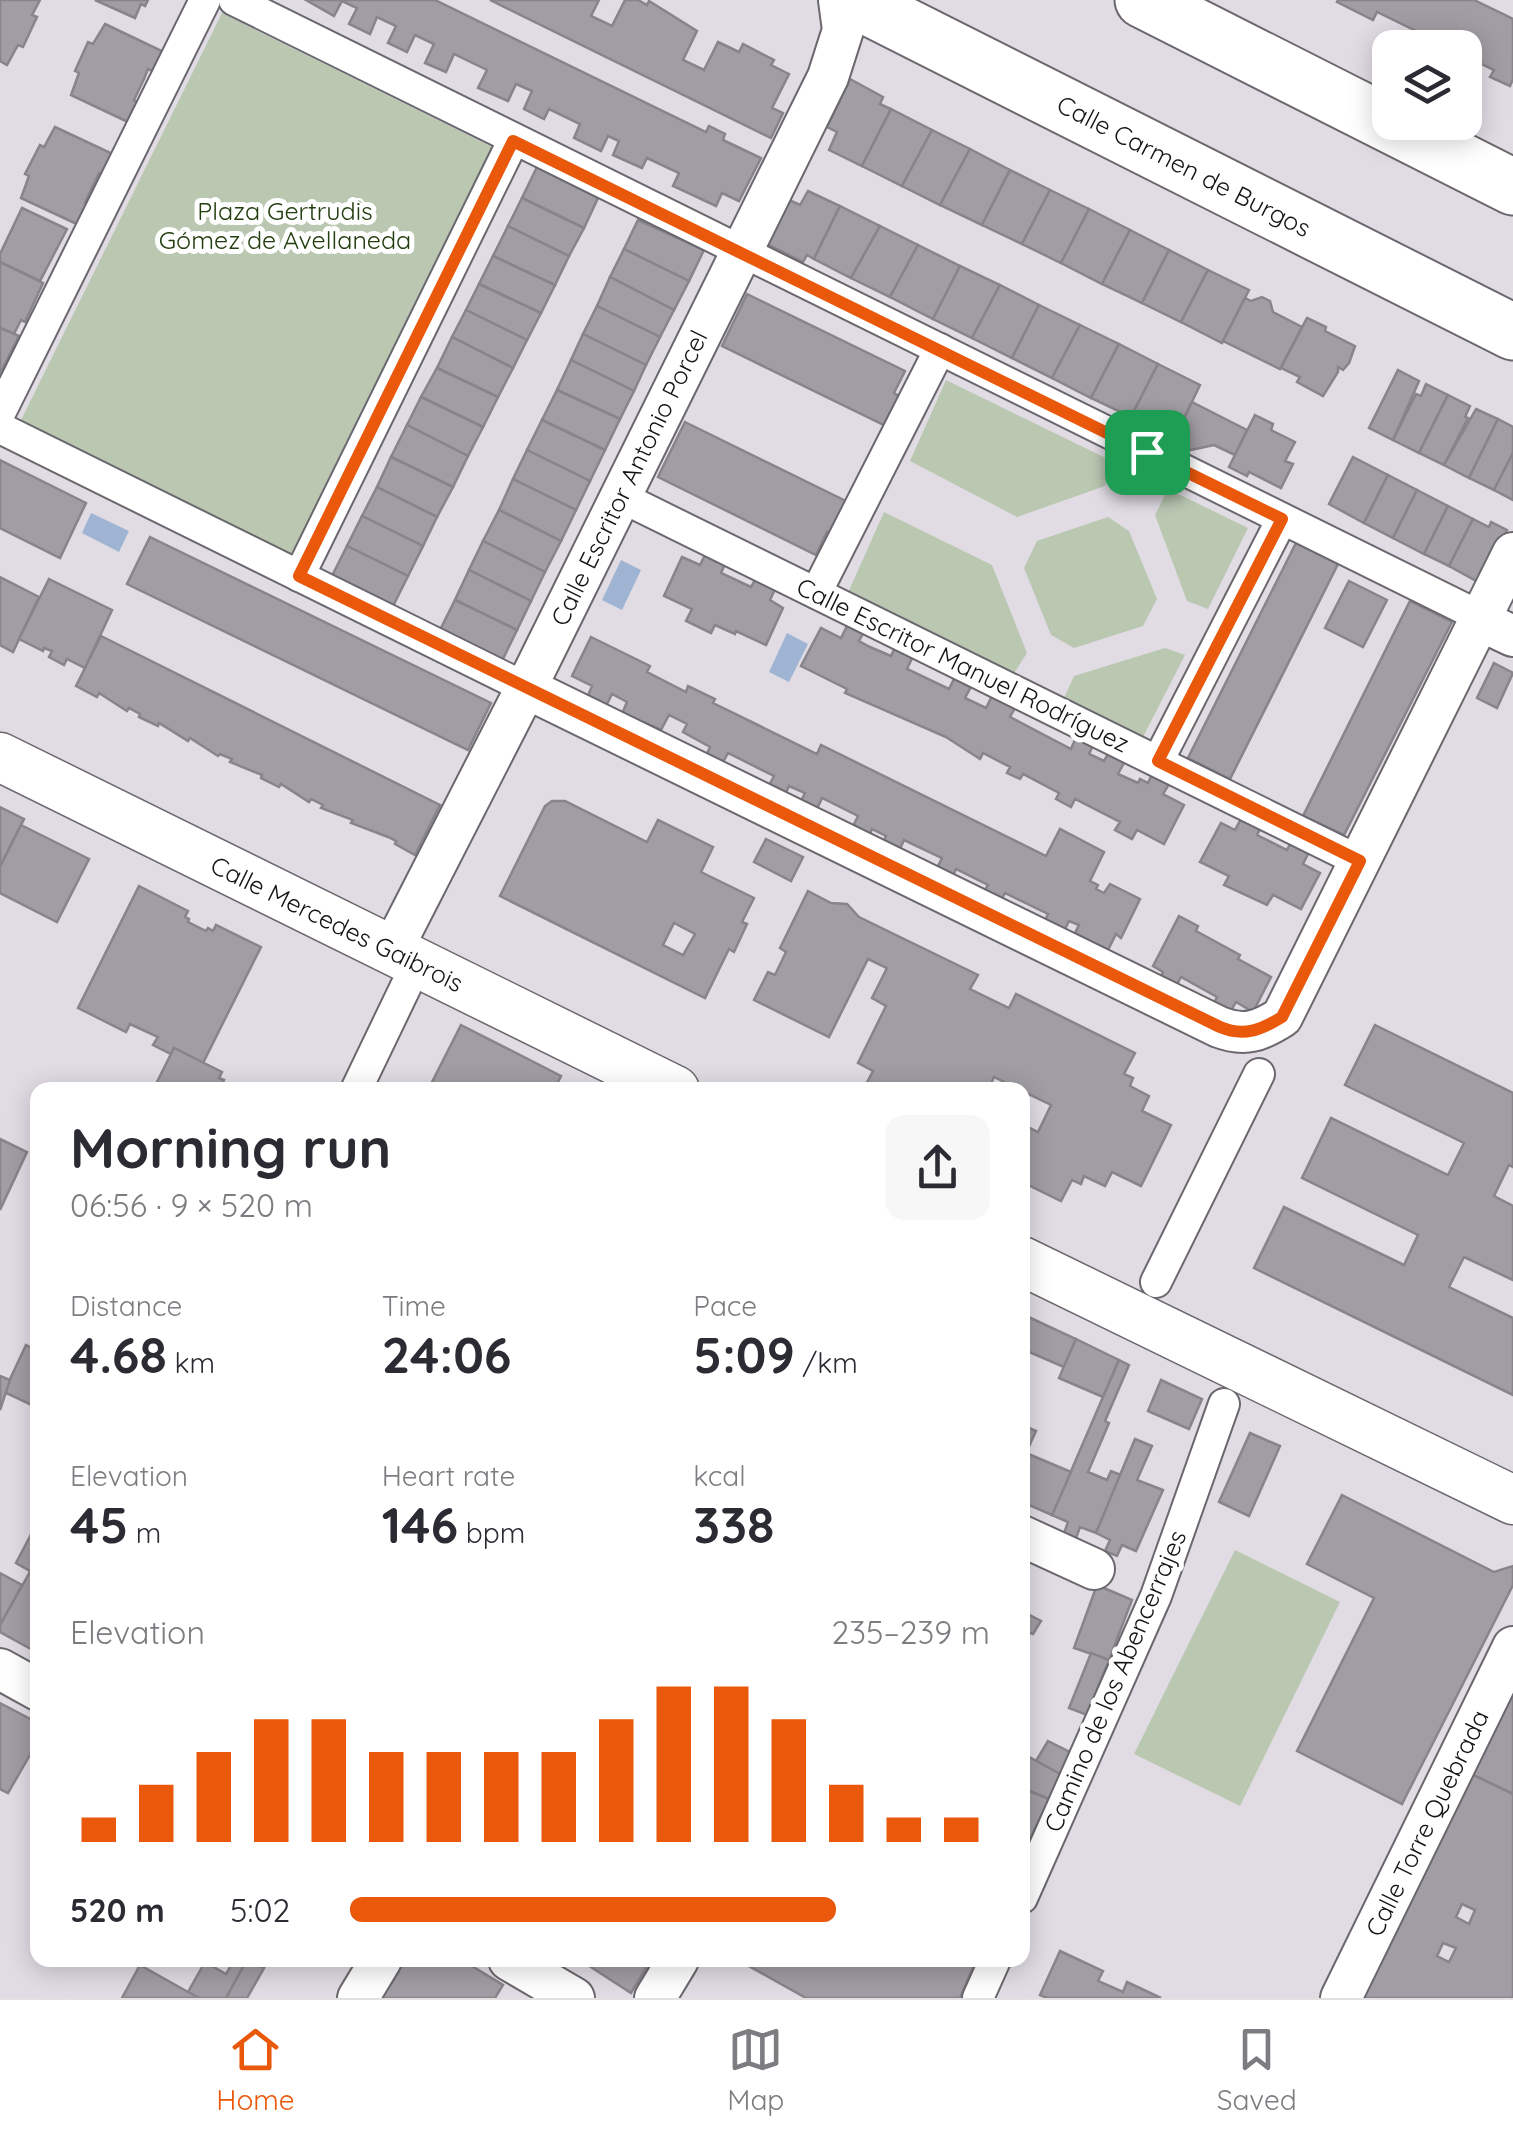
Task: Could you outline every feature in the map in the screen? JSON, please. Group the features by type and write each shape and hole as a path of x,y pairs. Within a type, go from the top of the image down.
{"main road":[{"name":"Calle Carmen de Burgos","path":"854,0 1513,332"},
{"path":"1150,2 1513,188"}],"street":[{"path":"0,414 204,0"},
{"path":"234,0 1469,611 1496,628"},
{"name":"Calle Escritor Antonio Porcel","path":"399,968 526,688 835,62 843,30 839,0"},
{"path":"299,576 513,141"},
{"path":"816,593 940,349"},
{"path":"0,428 1228,1031 1259,1032 1282,1017 1360,861 1496,628 1513,553"},
{"name":"Calle Escritor Manuel Rodríguez","path":"619,496 1360,861"},
{"path":"1158,761 1282,519"},
{"name":"Calle Mercedes Gaibrois","path":"0,757 399,968 657,1082"},
{"path":"359,1082 399,968"},
{"path":"1156,1282 1259,1074"},
{"path":"1030,1266 1233,1386 1513,1500"},
{"name":"Camino de los Abencerrajes","path":"1030,1880 1156,1596 1233,1386"},
{"path":"1030,1540 1094,1569"},
{"name":"Calle Torre Quebrada","path":"1341,1998 1513,1647"},
{"path":"0,1669 30,1686"},
{"path":"358,1998 376,1967"},
{"path":"520,1967 574,1998"},
{"path":"655,1998 674,1967"},
{"path":"978,1998 992,1967"}],"green space":[{"name":"Plaza Gertrudis Gómez de Avellaneda","path":"222,13 492,147 291,554 21,420"},
{"path":"946,380 1118,464 1105,486 1017,517 910,461"},
{"path":"1168,489 1248,528 1208,609 1187,601 1155,515"},
{"path":"884,512 992,565 1027,653 1011,678 847,595"},
{"path":"1108,517 1129,531 1157,599 1143,626 1074,648 1051,635 1024,568 1037,541"},
{"path":"1165,648 1185,655 1142,739 1063,700 1074,676"},
{"path":"1235,1550 1340,1602 1240,1806 1134,1754"}],"water":[{"path":"91,513 129,531 119,552 82,533"},
{"path":"621,560 641,570 622,610 602,600"},
{"path":"787,633 808,644 789,682 769,672"}],"building":[{"path":"0,0 40,0 23,47 18,45 7,65 0,61"},
{"path":"95,0 148,0 145,6 141,4 135,18"},
{"path":"306,0 435,0 706,132 709,126 725,134 723,140 761,158 739,201 722,193 716,206 673,186 679,173 647,158 642,168 613,155 619,141 608,136 601,151 574,138 580,124 549,109 544,119 524,109 532,91 516,84 508,101 478,88 487,70 454,54 446,72 425,63 434,44 415,35 407,52 388,43 396,26 377,17 370,34 349,24 357,8 342,1 334,16"},
{"path":"490,0 599,0 591,16 612,26 625,0 647,5 649,1 697,31 683,60 704,70 718,42 739,52 743,44 774,60 771,65 789,74 772,108 783,113 771,138"},
{"path":"1474,0 1513,19 1510,86 1490,77 1494,70 1482,64 1482,30 1414,30 1377,12 1373,20 1337,2"},
{"path":"105,24 164,52 154,72 148,69 134,100 139,103 130,123 71,95 79,73 75,71 88,42 93,44"},
{"path":"850,79 883,97 880,104 891,109 862,166 829,150 837,132 827,127"},
{"path":"891,109 932,130 902,186 862,166"},
{"path":"55,127 115,155 105,175 99,173 85,203 90,206 81,226 21,198 29,176 25,174"},
{"path":"932,130 970,149 940,205 902,186"},
{"path":"970,149 1010,170 982,225 940,205"},
{"path":"537,167 598,198 584,228 522,198"},
{"path":"1010,170 1050,190 1022,244 982,225"},
{"path":"1050,190 1089,209 1061,263 1022,244"},
{"path":"808,191 840,206 814,259 807,255 803,262 767,244 789,200 800,205"},
{"path":"522,198 584,228 569,256 508,226"},
{"path":"840,206 880,226 851,278 814,259"},
{"path":"22,208 67,229 40,281 0,262 0,254"},
{"path":"1089,209 1130,230 1102,284 1061,263"},
{"path":"638,220 704,250 689,281 624,249"},
{"path":"508,226 569,256 555,285 493,256"},
{"path":"880,226 918,245 890,297 851,278"},
{"path":"1130,230 1169,250 1142,303 1102,284"},
{"path":"918,245 960,266 933,319 890,297"},
{"path":"624,249 689,281 674,310 610,277"},
{"path":"1169,250 1208,270 1181,322 1142,303"},
{"path":"493,256 555,285 541,313 479,284"},
{"path":"0,262 43,283 25,322 21,320 14,334 0,328"},
{"path":"960,266 1000,285 972,338 933,319"},
{"path":"1208,270 1249,290 1222,343 1181,322"},
{"path":"610,277 674,310 660,337 597,306"},
{"path":"479,284 541,313 527,340 466,310"},
{"path":"1000,285 1039,305 1012,358 972,338"},
{"path":"747,294 905,371 894,393 902,398 888,427 722,346"},
{"path":"1262,297 1270,301 1273,312 1302,327 1280,369 1223,341 1245,298 1251,301"},
{"path":"1039,305 1080,325 1052,378 1012,358"},
{"path":"597,306 660,337 646,365 583,334"},
{"path":"466,310 527,340 513,368 452,337"},
{"path":"1307,318 1355,346 1349,363 1343,370 1338,367 1323,396 1297,382 1300,377 1281,368"},
{"path":"1080,325 1119,344 1091,398 1052,378"},
{"path":"0,328 19,336 0,374"},
{"path":"583,334 646,365 634,391 571,360"},
{"path":"452,337 513,368 498,397 437,368"},
{"path":"1119,344 1158,364 1131,417 1091,398"},
{"path":"571,360 634,391 620,419 557,390"},
{"path":"1158,364 1200,385 1174,439 1131,417"},
{"path":"437,368 498,397 483,427 421,397"},
{"path":"1398,370 1419,381 1393,440 1369,428"},
{"path":"1426,384 1448,395 1419,453 1393,440 1416,394 1421,396"},
{"path":"557,390 620,419 605,450 542,420"},
{"path":"1448,395 1470,406 1465,417 1468,418 1444,465 1419,453"},
{"path":"421,397 483,427 468,456 407,425"},
{"path":"1192,402 1247,430 1235,455 1214,445 1191,450 1172,444"},
{"path":"1476,409 1498,419 1469,478 1444,465"},
{"path":"1255,415 1273,424 1271,430 1295,442 1285,461 1293,464 1281,488 1229,467"},
{"path":"1498,419 1513,427 1513,453 1494,490 1469,478"},
{"path":"542,420 605,450 590,481 527,450"},
{"path":"685,422 850,503 835,536 827,532 816,555 658,477"},
{"path":"407,425 468,456 453,487 391,457"},
{"path":"527,450 590,481 576,510 513,479"},
{"path":"1513,453 1513,500 1494,490"},
{"path":"391,457 453,487 437,517 377,487"},
{"path":"1353,457 1388,475 1364,523 1329,504"},
{"path":"0,460 86,503 60,558 0,528"},
{"path":"1388,475 1417,490 1393,538 1364,523"},
{"path":"513,479 576,510 561,541 499,510"},
{"path":"377,487 437,517 423,546 362,516"},
{"path":"1417,490 1448,506 1424,554 1393,538"},
{"path":"1448,506 1473,519 1449,566 1424,554"},
{"path":"499,510 561,541 545,572 483,541"},
{"path":"362,516 423,546 408,576 347,546"},
{"path":"1473,519 1507,530 1480,583 1449,566"},
{"path":"150,537 491,703 468,750 127,584"},
{"path":"483,541 545,572 531,601 469,570"},
{"path":"1296,543 1338,564 1230,779 1188,758"},
{"path":"347,546 408,576 391,610 330,580"},
{"path":"706,553 726,562 721,573 751,587 757,576 777,585 770,600 783,608 766,645 736,631 735,634 715,625 711,633 686,621 692,609 664,596 682,557 700,565"},
{"path":"469,570 531,601 517,630 455,600"},
{"path":"0,577 39,597 13,652 0,645"},
{"path":"49,579 112,610 85,668 67,659 64,665 49,657 52,651 43,651 19,639"},
{"path":"1349,581 1387,600 1363,647 1325,628"},
{"path":"455,600 517,630 501,663 439,632"},
{"path":"1410,601 1452,622 1344,835 1303,816"},
{"path":"849,622 865,630 859,641 870,647 891,656 896,645 914,654 907,669 949,689 956,675 973,683 965,698 986,708 993,694 1016,706 1010,717 1071,749 1077,735 1094,743 1089,754 1104,761 1110,751 1126,759 1118,774 1148,783 1153,772 1171,781 1163,794 1184,805 1164,844 1137,830 1132,839 1115,830 1120,822 1075,799 1071,807 1056,799 1059,793 1023,774 1020,779 1007,773 1010,767 983,753 980,759 946,737 845,693 847,689 801,666 821,628 841,638"},
{"path":"101,636 440,805 415,855 395,844 396,841 351,823 353,820 321,808 323,805 311,799 309,802 281,784 279,787 261,778 262,775 218,756 190,738 188,741 99,693 97,697 76,686"},
{"path":"591,637 650,666 647,672 686,692 688,686 715,699 713,703 817,754 821,745 1046,856 1060,829 1104,852 1090,881 1098,885 1096,889 1104,893 1110,884 1140,899 1121,938 1116,934 1108,950 1075,933 1079,925 1069,921 1062,935 1043,925 1048,914 1005,893 999,904 982,895 988,885 956,869 951,880 935,872 942,858 904,840 898,853 882,845 886,836 872,829 868,839 851,830 858,816 822,798 815,813 799,805 805,793 789,786 784,797 767,789 774,776 728,753 721,766 705,758 710,747 683,732 687,724 669,715 661,730 643,722 641,726 621,716 627,702 612,694 605,708 587,698 592,686 572,676"},
{"path":"1494,663 1513,673 1497,708 1477,698"},
{"path":"552,801 565,801 647,842 658,820 713,847 701,872 754,898 734,952 729,949 705,998 500,896 545,806","holes":["674,923 695,934 683,955 663,945"]},
{"path":"0,807 24,819 0,867"},
{"path":"1243,815 1262,825 1257,835 1287,850 1292,840 1310,850 1303,864 1320,873 1301,909 1273,895 1267,905 1224,885 1229,876 1200,862 1221,823 1235,830"},
{"path":"21,825 89,859 57,922 0,893 0,867"},
{"path":"766,839 803,857 791,881 754,862"},
{"path":"139,886 188,911 188,922 206,931 213,931 216,925 261,947 203,1063 174,1048 171,1054 153,1045 158,1037 130,1024 126,1032 78,1008"},
{"path":"808,891 831,903 847,904 859,917 978,975 970,989 1009,1008 1016,994 1135,1053 1124,1074 1133,1078 1130,1086 1149,1096 1142,1111 1171,1125 1141,1186 1112,1172 1105,1186 1084,1176 1081,1184 1072,1180 1061,1201 1030,1186 1030,1128 1038,1132 1051,1105 1030,1095 1030,1082 1004,1082 994,1077 992,1082 867,1082 873,1071 858,1063 886,1006 872,998 887,968 868,959 829,1037 754,1000 768,972 775,975 786,952 780,948"},
{"path":"1179,916 1198,926 1196,931 1240,955 1238,959 1271,977 1253,1012 1236,1002 1228,1016 1212,1007 1217,997 1181,977 1174,990 1158,982 1163,972 1153,966"},
{"path":"461,1025 561,1076 558,1082 432,1082"},
{"path":"1375,1025 1513,1093 1513,1167 1509,1165 1494,1196 1513,1206 1513,1280 1464,1257 1449,1287 1513,1318 1513,1395 1254,1268 1284,1207 1404,1265 1418,1235 1302,1178 1331,1118 1448,1175 1464,1143 1345,1085"},
{"path":"174,1048 222,1072 219,1078 224,1080 223,1082 157,1082"},
{"path":"0,1139 27,1152 0,1210"},
{"path":"1030,1318 1076,1339 1064,1367 1030,1352"},
{"path":"1076,1339 1119,1360 1103,1397 1059,1378"},
{"path":"26,1345 30,1347 30,1404 4,1392"},
{"path":"1119,1360 1129,1365 1088,1472 1107,1480 1111,1471 1121,1475 1096,1533 1080,1527 1076,1538 1064,1533 1068,1522 1052,1515"},
{"path":"0,1376 10,1380 0,1410"},
{"path":"1161,1380 1202,1399 1189,1429 1148,1411"},
{"path":"1250,1433 1280,1446 1249,1516 1219,1502"},
{"path":"1135,1439 1152,1446 1137,1480 1163,1490 1136,1551 1122,1545 1117,1556 1105,1551 1110,1540 1096,1533"},
{"path":"1030,1455 1071,1472 1052,1515 1030,1505"},
{"path":"1342,1495 1494,1572 1513,1566 1513,1585 1402,1804 1297,1751 1374,1598 1307,1564"},
{"path":"30,1537 30,1571 16,1563"},
{"path":"30,1572 30,1649 0,1632 0,1625"},
{"path":"0,1573 22,1585 0,1625"},
{"path":"1097,1585 1132,1600 1109,1660 1074,1648"},
{"path":"1030,1615 1041,1621 1030,1633"},
{"path":"1091,1653 1109,1660 1087,1715 1069,1708"},
{"path":"1513,1689 1513,1794 1471,1774"},
{"path":"0,1703 30,1719 30,1755 8,1793 0,1789"},
{"path":"1048,1741 1070,1752 1060,1774 1036,1761"},
{"path":"1030,1757 1060,1774 1049,1799 1030,1791"},
{"path":"1471,1774 1513,1794 1513,1998 1360,1998","holes":["1462,1904 1475,1910 1469,1924 1456,1917","1443,1943 1456,1948 1449,1962 1437,1956"]},
{"path":"1030,1791 1049,1799 1030,1839"},
{"path":"1060,1951 1103,1971 1098,1981 1123,1992 1127,1982 1161,1998 1040,1995"},
{"path":"139,1967 144,1967 199,1998 122,1998"},
{"path":"202,1967 214,1967 226,1974 230,1967 243,1967 226,1998 199,1998 188,1992"},
{"path":"243,1967 264,1968 247,1998 226,1998"},
{"path":"401,1967 473,1967 503,1985 495,1998 375,1998 387,1979 392,1982"},
{"path":"591,1967 655,1967 652,1972 646,1968 631,1993"},
{"path":"751,1967 973,1967 960,1998 806,1998"}],"route":[{"path":"513,141 1147,452 1282,519 1158,761 1360,861 1282,1017 1259,1032 1228,1031 299,576 513,141"}]}
